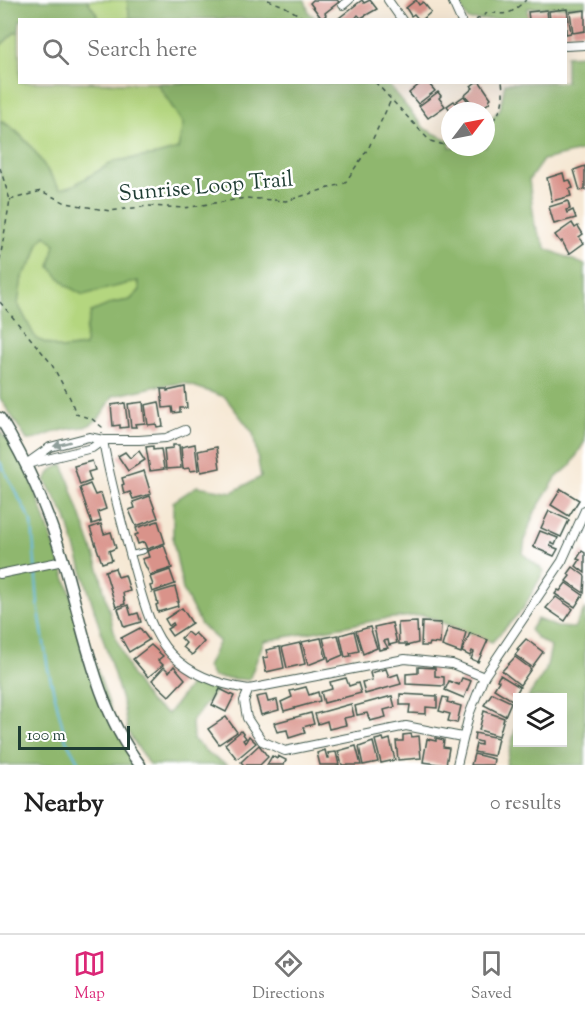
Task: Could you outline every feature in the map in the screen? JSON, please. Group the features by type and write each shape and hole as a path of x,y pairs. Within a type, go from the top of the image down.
{"main road":[{"path":"0,418 26,464 45,506 101,692 119,733 140,765"}],"street":[{"path":"388,0 401,18"},
{"path":"452,0 460,18"},
{"path":"567,46 585,45"},
{"path":"26,464 50,447 89,436 102,440 166,438 185,430"},
{"path":"102,440 109,479 143,599 155,632 170,654 200,676 225,686 249,689 405,658 452,664 484,677"},
{"path":"457,765 462,737 484,677 562,561 585,510"},
{"path":"0,574 63,561"},
{"path":"249,689 244,701 247,718 262,741 285,752 406,726 462,737"}],"lane":[{"path":"131,554 144,551"}],"path":[{"path":"268,0 284,6 304,18"},
{"path":"479,18 489,12 498,15 507,14 526,0"},
{"path":"377,84 430,141 441,144"},
{"path":"495,119 504,95 502,84"},
{"name":"Sunrise Loop Trail","path":"10,200 41,191 66,203 110,211 148,206 184,208 246,198 286,201 345,183 369,147 391,100"},
{"path":"0,168 10,200 0,259"},
{"path":"0,302 51,363 76,414 92,418 102,427 102,440"}],"green space":[{"path":"0,0 87,0 98,18 18,18 18,32 0,46"},
{"path":"87,0 127,0 130,18 98,18"},
{"path":"127,0 305,0 309,13 316,18 130,18"},
{"path":"457,0 585,0 585,6 528,8 528,18 467,18"},
{"path":"18,32 18,84 158,84 184,124 179,149 157,155 115,161 74,186 60,189 28,143 13,128 3,122 0,123 0,46"},
{"path":"585,55 585,150 543,160 529,180 535,226 547,249 585,265 585,441 571,465 556,478 534,513 525,539 523,554 544,571 523,609 492,642 423,615 384,619 264,641 249,680 213,677 207,667 219,641 201,625 183,590 173,541 173,502 197,486 232,492 261,477 253,433 225,397 184,383 113,396 92,423 27,440 0,398 0,123 12,128 28,143 60,189 74,185 115,161 157,155 178,149 183,124 158,84 388,84 425,129 441,137 441,156 495,156 495,114 500,110 505,84 567,84 567,56","holes":["45,235 55,244 50,267 67,286 83,295 138,281 140,290 130,300 113,303 91,312 85,346 61,349 36,339 18,304 22,277 34,259 39,243"]},
{"path":"45,235 55,243 83,294 138,281 140,290 130,300 113,303 86,330 85,346 61,349 36,339 18,304 22,277 34,259 39,243"},
{"path":"0,430 5,438 10,435 26,464 119,733 140,765 0,765"},
{"path":"63,464 99,569 115,635 131,674 150,703 168,714 193,681 218,688 192,721 193,739 210,755 227,765 149,765 128,732 123,704 66,517 45,480 53,469"},
{"path":"585,608 585,765 506,765 513,738 513,747 567,747 567,693 531,693 546,670 551,647 537,638 530,630 537,619 557,627 574,628"}],"building":[{"path":"313,0 337,0 339,2 325,13 323,18 310,3"},
{"path":"362,0 364,3 370,0 377,9 361,18 358,15 356,18 339,18"},
{"path":"416,0 419,5 423,2 431,12 424,18 417,18 414,14 411,16 406,8"},
{"path":"567,9 571,33 567,34 567,18 550,18 549,11"},
{"path":"547,10 548,18 529,18 528,12"},
{"path":"585,10 585,31 573,33 570,12"},
{"path":"420,84 429,84 435,91 418,104 409,93"},
{"path":"474,84 481,84 491,98 490,102 471,102 465,95 473,88 471,86"},
{"path":"438,92 441,96 439,98 442,102 441,109 428,118 419,106"},
{"path":"464,96 468,102 458,102"},
{"path":"585,166 585,190 580,191 574,170"},
{"path":"563,173 565,181 570,180 573,188 569,189 571,196 552,201 547,178"},
{"path":"568,201 570,209 566,210 567,213 573,210 576,218 554,224 549,207"},
{"path":"572,223 575,228 578,226 583,234 579,237 584,243 569,254 562,241 560,242 555,235"},
{"path":"185,387 187,408 180,408 180,412 173,413 172,407 163,408 161,389 167,389 167,391"},
{"path":"143,402 145,423 131,427 128,404"},
{"path":"159,402 163,426 148,425 145,405"},
{"path":"125,403 128,427 113,426 111,405"},
{"path":"195,444 198,470 183,469 181,447"},
{"path":"173,445 179,445 181,468 166,469 164,449 173,448"},
{"path":"153,446 153,450 161,449 164,469 150,471 146,447"},
{"path":"217,447 220,468 201,472 198,451"},
{"path":"139,451 145,460 128,471 118,456 125,452 130,458"},
{"path":"92,461 95,470 88,472 91,481 80,485 74,466"},
{"path":"144,471 151,494 133,499 130,492 124,494 122,478"},
{"path":"90,484 95,495 101,493 106,509 98,512 101,521 92,524 80,488"},
{"path":"561,489 579,500 569,516 551,505"},
{"path":"150,496 158,518 136,526 129,510 135,508 133,502"},
{"path":"549,511 569,520 561,537 541,528"},
{"path":"158,521 165,543 147,549 144,542 138,544 135,535 138,534 136,528"},
{"path":"101,524 104,534 111,532 116,548 109,551 112,560 102,563 90,528"},
{"path":"540,531 558,538 555,545 551,543 550,546 558,549 554,556 533,547"},
{"path":"164,545 172,568 150,575 142,559 149,557 147,551"},
{"path":"582,551 585,553 585,573 576,566"},
{"path":"573,567 585,576 584,593 566,581"},
{"path":"115,568 118,577 125,575 130,591 123,593 125,604 116,607 105,571"},
{"path":"170,570 175,584 152,592 150,586 153,585 150,577"},
{"path":"566,583 583,595 575,607 555,594"},
{"path":"175,587 178,606 158,612 155,593"},
{"path":"556,597 573,609 565,621 546,608"},
{"path":"128,605 131,615 138,613 141,622 124,627 118,609"},
{"path":"182,608 192,623 172,636 167,629 174,625 173,623 169,626 165,619"},
{"path":"417,622 418,643 406,646 406,644 399,644 398,623"},
{"path":"422,622 441,623 440,644 430,643 429,646 421,646"},
{"path":"392,623 397,643 389,645 388,640 384,641 388,648 379,650 374,627"},
{"path":"370,627 377,648 363,654 356,631"},
{"path":"448,627 466,632 461,653 442,646"},
{"path":"140,628 149,640 129,652 121,638"},
{"path":"354,631 359,651 345,657 340,635"},
{"path":"187,632 192,636 195,633 204,642 192,655 183,647 186,643 181,638"},
{"path":"470,633 488,640 478,662 471,659 474,652 472,651 470,656 462,652"},
{"path":"338,635 343,655 329,661 323,638"},
{"path":"321,638 326,658 308,665 302,642"},
{"path":"526,639 543,652 532,667 515,655"},
{"path":"300,643 305,664 287,668 282,647"},
{"path":"151,645 163,656 158,660 163,665 148,677 133,659"},
{"path":"280,647 284,668 266,672 263,658 268,657 266,650"},
{"path":"515,657 531,669 520,685 502,671"},
{"path":"174,666 185,679 169,696 152,680 164,667 169,672"},
{"path":"418,667 435,668 435,676 444,677 444,686 406,684 406,674 418,673"},
{"path":"386,669 389,677 398,674 401,684 365,694 362,682 372,680 370,673"},
{"path":"500,675 520,687 516,693 513,693 512,700 494,689 499,681 497,680"},
{"path":"346,678 349,686 358,683 361,693 324,703 321,692 332,689 330,682"},
{"path":"462,678 471,681 464,698 445,690 449,681 459,685"},
{"path":"306,687 309,695 318,692 320,701 284,711 281,702 292,697 290,691"},
{"path":"220,689 234,696 226,712 212,705"},
{"path":"492,693 511,702 505,716 484,705"},
{"path":"400,694 437,696 437,708 426,707 426,714 409,713 410,705 400,705"},
{"path":"266,695 268,702 277,700 279,710 261,715 256,697"},
{"path":"392,696 395,707 384,710 386,717 370,721 367,713 357,715 355,706"},
{"path":"443,697 448,698 447,702 461,706 457,723 448,721 450,714 439,711"},
{"path":"351,704 354,716 344,718 346,725 329,729 327,721 318,724 315,714"},
{"path":"484,711 504,718 499,736 479,730"},
{"path":"311,713 314,724 303,727 305,733 289,738 287,730 277,732 274,723"},
{"path":"226,717 237,732 219,744 208,729"},
{"path":"241,731 246,738 243,740 245,743 249,736 256,743 237,759 225,744"},
{"path":"475,733 498,738 494,756 474,752 476,744 481,745 481,742 474,740"},
{"path":"411,734 412,737 419,736 421,758 398,760 396,741 403,741 403,735"},
{"path":"383,738 384,741 390,739 395,760 381,763 375,740"},
{"path":"436,738 444,740 443,747 449,748 446,765 423,762 427,739 436,741"},
{"path":"373,742 378,762 363,765 359,747"},
{"path":"259,745 268,757 260,765 244,765 241,762"},
{"path":"356,746 361,765 342,765 338,751"},
{"path":"325,750 327,758 329,758 328,753 336,752 339,765 320,765 317,753"},
{"path":"474,754 494,759 493,765 471,765"},
{"path":"272,756 286,760 284,765 267,765"}],"waterway":[{"path":"0,462 32,523 38,604 48,669 66,740 80,765"}]}
